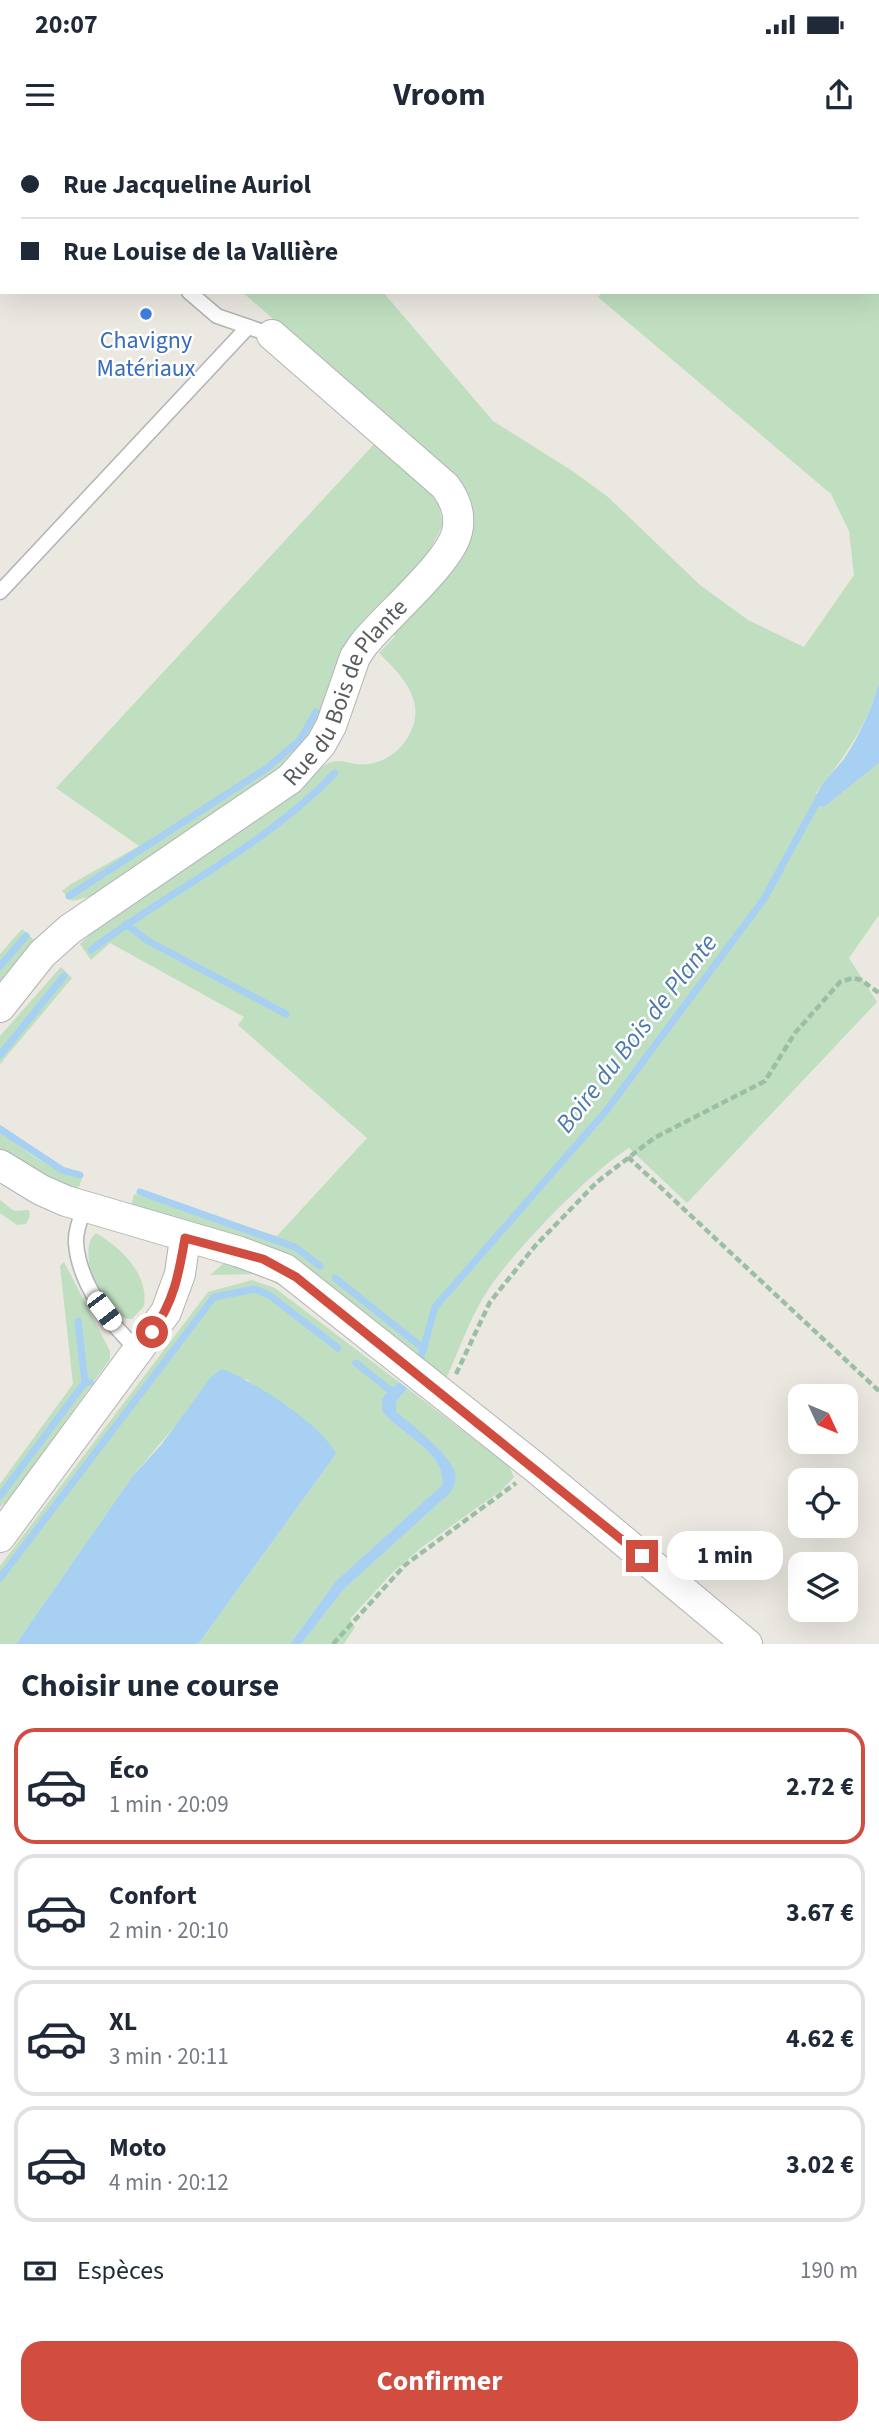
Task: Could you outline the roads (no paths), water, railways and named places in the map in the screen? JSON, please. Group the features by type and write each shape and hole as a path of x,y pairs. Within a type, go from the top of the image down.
{"street":[{"name":"Rue du Bois de Plante","path":"0,1007 42,954 69,929 290,779 326,735 355,657 363,645 453,543 458,517 451,494 445,486 260,331"},
{"path":"0,1164 41,1190 185,1238 240,1252 285,1269 536,1468 747,1644"},
{"path":"0,1536 139,1351 170,1303 180,1274 185,1238"}],"lane":[{"path":"0,592 260,331 217,316 191,294"},
{"path":"85,1206 75,1241 81,1269 104,1311 139,1351"}],"water":[{"path":"879,682 879,763 824,807 813,805 821,786 855,742"},
{"path":"222,1369 251,1383 302,1417 329,1442 336,1454 198,1644 16,1644 132,1477 161,1445 211,1377"},
{"path":"399,1382 407,1388 396,1402 396,1411 446,1457 455,1473 454,1485 449,1494 344,1589 301,1644 290,1644 336,1581 442,1485 442,1474 430,1453 382,1411 382,1398"}],"waterway":[{"path":"69,896 267,768 300,740 316,712"},
{"path":"91,950 279,823 335,773"},
{"name":"Boire du Bois de Plante","path":"421,1357 435,1307 606,1111 764,899 819,798"},
{"path":"126,924 148,941 286,1014"},
{"path":"0,966 26,936"},
{"path":"0,1055 64,976"},
{"path":"0,1129 62,1170 80,1175"},
{"path":"140,1192 295,1247 320,1266"},
{"path":"335,1278 424,1349"},
{"path":"0,1578 214,1297 255,1289 269,1295 338,1348"},
{"path":"78,1321 85,1382 90,1382"},
{"path":"356,1363 395,1394"},
{"path":"0,1496 85,1382"}],"place":[{"name":"Chavigny Matériaux","path":"146,314"}]}
